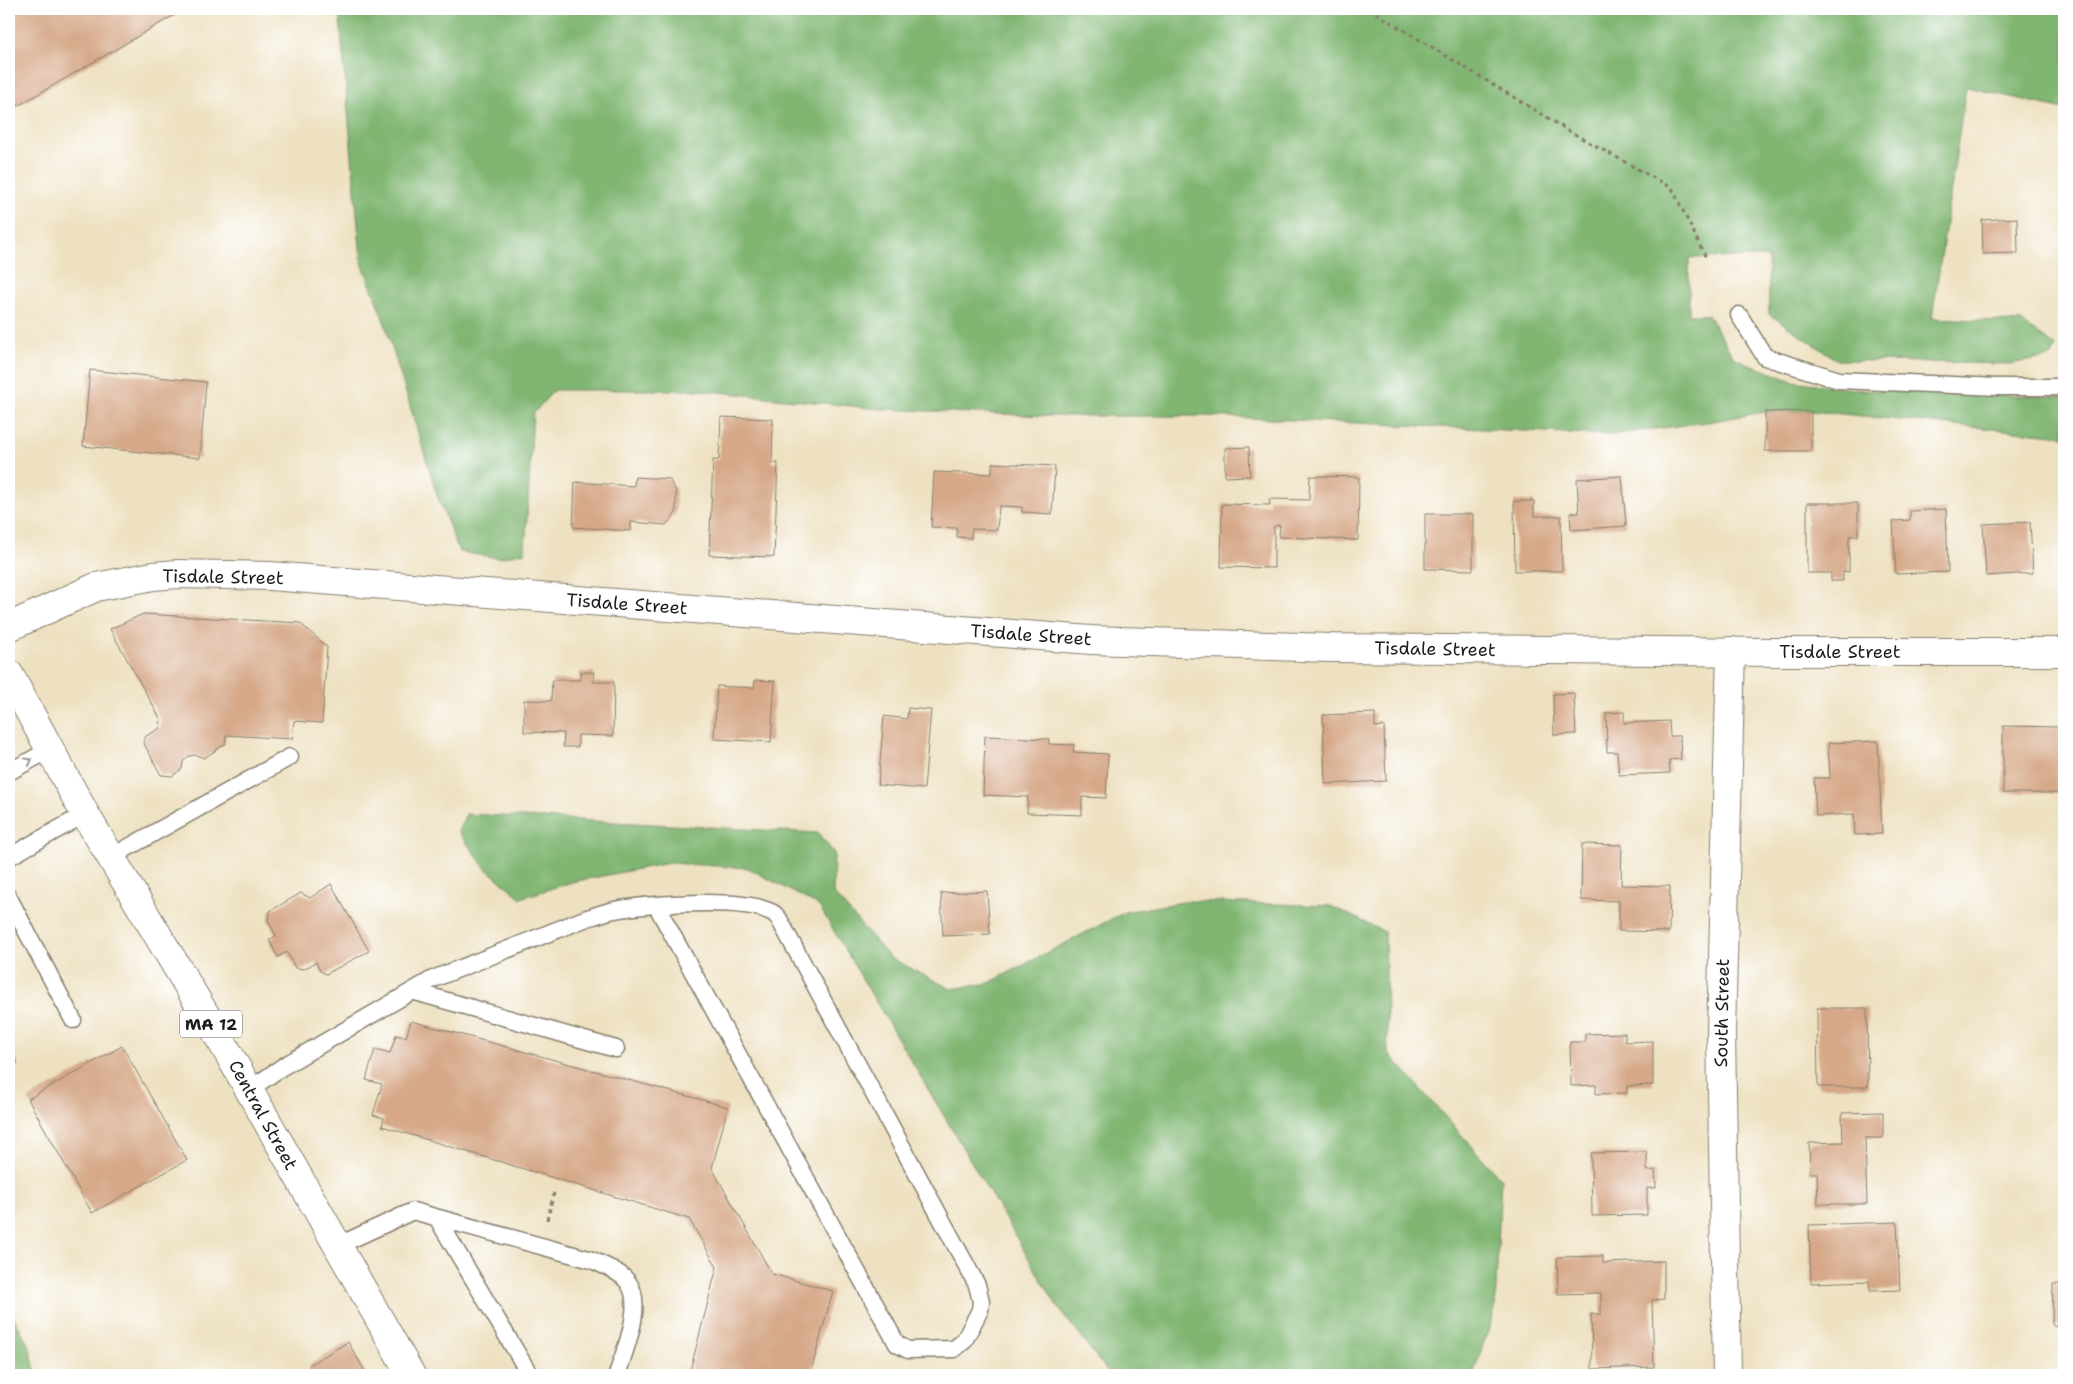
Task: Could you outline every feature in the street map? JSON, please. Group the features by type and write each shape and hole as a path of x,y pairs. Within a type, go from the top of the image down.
{"street":[{"name":"Tisdale Street","path":"9,627 96,587 153,576 178,574 270,576 1090,640 1330,648 2064,652"},
{"name":"South Street","path":"1727,1375 1721,1034 1731,651"},
{"name":"Central Street","path":"9,674 85,814 249,1090 412,1375"}],"lane":[{"path":"1739,315 1765,357 1838,380 1998,387 2064,387"},
{"path":"9,772 49,750"},
{"path":"111,857 290,757"},
{"path":"9,857 85,814"},
{"path":"9,898 73,1020"},
{"path":"249,1090 282,1067 434,979 588,918 609,911 656,905 717,904 760,908 773,912 780,920 978,1285 981,1301 980,1310 964,1341 954,1349 908,1350 896,1344 656,905"},
{"path":"412,991 616,1049"},
{"path":"337,1246 413,1212 592,1260 612,1270 628,1283 634,1300 634,1317 617,1375"},
{"path":"437,1218 530,1375"}],"path":[{"path":"1369,9 1569,132 1672,188 1706,258"}],"green space":[{"path":"339,9 2064,9 2064,109 1966,87 1932,318 2021,322 2056,346 2051,357 2009,364 1837,360 1769,314 1768,257 1689,258 1689,315 1708,315 1734,358 1792,381 1860,390 2064,397 2064,436 1811,411 1765,412 1610,435 1208,416 1047,416 880,409 699,390 554,390 533,414 525,552 498,558 459,552 437,495 385,324 361,260"},
{"path":"466,814 818,833 834,853 833,893 889,957 951,989 989,983 1125,912 1189,901 1331,906 1385,932 1388,1053 1501,1179 1495,1309 1473,1375 1110,1375 1057,1306 819,906 748,868 669,863 572,882 521,898 485,868 458,831"},
{"path":"9,1308 30,1348 36,1375 9,1375"}],"building":[{"path":"9,9 185,9 9,111"},
{"path":"2017,218 2018,253 1983,254 1982,220"},
{"path":"90,370 206,382 200,458 83,446"},
{"path":"1811,411 1811,451 1765,451 1765,412"},
{"path":"721,417 773,419 772,463 778,463 774,557 709,555 713,460 719,460"},
{"path":"1249,447 1250,476 1225,477 1225,448"},
{"path":"992,463 1055,466 1052,514 1022,512 1022,507 999,506 997,530 972,529 971,538 957,537 957,528 931,527 934,472 992,474"},
{"path":"1310,476 1359,477 1358,540 1279,537 1280,525 1274,526 1274,568 1221,567 1222,504 1270,505 1269,499 1309,500"},
{"path":"1622,476 1626,526 1571,530 1570,513 1579,513 1577,479"},
{"path":"635,477 669,479 676,491 676,513 666,525 631,522 631,531 573,527 575,482 634,486"},
{"path":"1514,501 1534,501 1534,516 1561,516 1562,571 1515,571"},
{"path":"1807,503 1858,503 1858,536 1849,536 1849,572 1843,571 1843,581 1831,581 1831,573 1807,573"},
{"path":"1946,509 1948,572 1896,574 1893,521 1910,520 1910,511"},
{"path":"1425,514 1473,514 1473,570 1425,569"},
{"path":"2030,522 2033,573 1986,576 1983,524"},
{"path":"143,614 300,623 327,647 322,723 294,721 292,739 226,735 225,744 204,758 196,755 189,756 183,762 182,769 172,776 161,775 143,742 146,736 159,729 161,720 110,629"},
{"path":"580,672 594,672 593,682 614,682 613,736 578,735 578,747 563,747 564,733 524,732 524,700 551,701 552,680 580,680"},
{"path":"755,680 775,681 771,742 714,739 717,686 754,688"},
{"path":"1574,693 1576,734 1554,735 1553,694"},
{"path":"908,708 931,710 924,789 878,785 884,716 907,719"},
{"path":"1624,712 1624,723 1669,721 1670,736 1680,736 1681,759 1669,760 1670,773 1619,775 1617,752 1607,752 1606,713"},
{"path":"1375,713 1375,727 1384,726 1386,781 1325,784 1323,715"},
{"path":"2003,726 2063,727 2062,793 2003,793"},
{"path":"985,736 1049,739 1049,744 1074,745 1073,752 1108,754 1106,798 1082,797 1082,815 1027,813 1028,797 983,795"},
{"path":"1878,741 1882,834 1855,835 1854,814 1816,816 1814,778 1830,778 1828,743"},
{"path":"1582,844 1622,845 1621,885 1670,886 1669,932 1619,931 1619,901 1581,900"},
{"path":"331,884 369,951 326,974 320,971 316,962 304,969 295,968 287,952 278,957 269,940 276,936 268,920 270,911 301,893 310,898"},
{"path":"987,891 990,934 943,936 941,893"},
{"path":"1817,1008 1867,1008 1868,1087 1818,1087"},
{"path":"411,1021 728,1107 712,1168 772,1274 833,1291 810,1375 689,1375 717,1267 689,1219 382,1126 384,1118 373,1115 382,1084 366,1080 375,1049 390,1053 396,1035 406,1037"},
{"path":"1625,1033 1625,1042 1653,1041 1653,1085 1627,1086 1627,1093 1596,1094 1596,1085 1571,1086 1570,1042 1585,1042 1585,1034"},
{"path":"9,1046 18,1063 9,1068"},
{"path":"122,1046 187,1160 92,1213 28,1099"},
{"path":"1883,1112 1883,1138 1865,1138 1867,1204 1818,1204 1817,1173 1810,1173 1809,1143 1843,1142 1842,1113"},
{"path":"1647,1152 1647,1171 1655,1170 1656,1188 1647,1188 1647,1215 1592,1216 1591,1153"},
{"path":"1897,1222 1900,1290 1870,1291 1869,1281 1811,1283 1809,1225"},
{"path":"1603,1256 1603,1263 1664,1261 1664,1299 1652,1300 1654,1367 1592,1369 1591,1314 1601,1314 1601,1293 1558,1294 1557,1257"},
{"path":"2053,1284 2064,1284 2064,1326 2052,1325"},
{"path":"348,1342 367,1375 315,1375 309,1365"}]}
